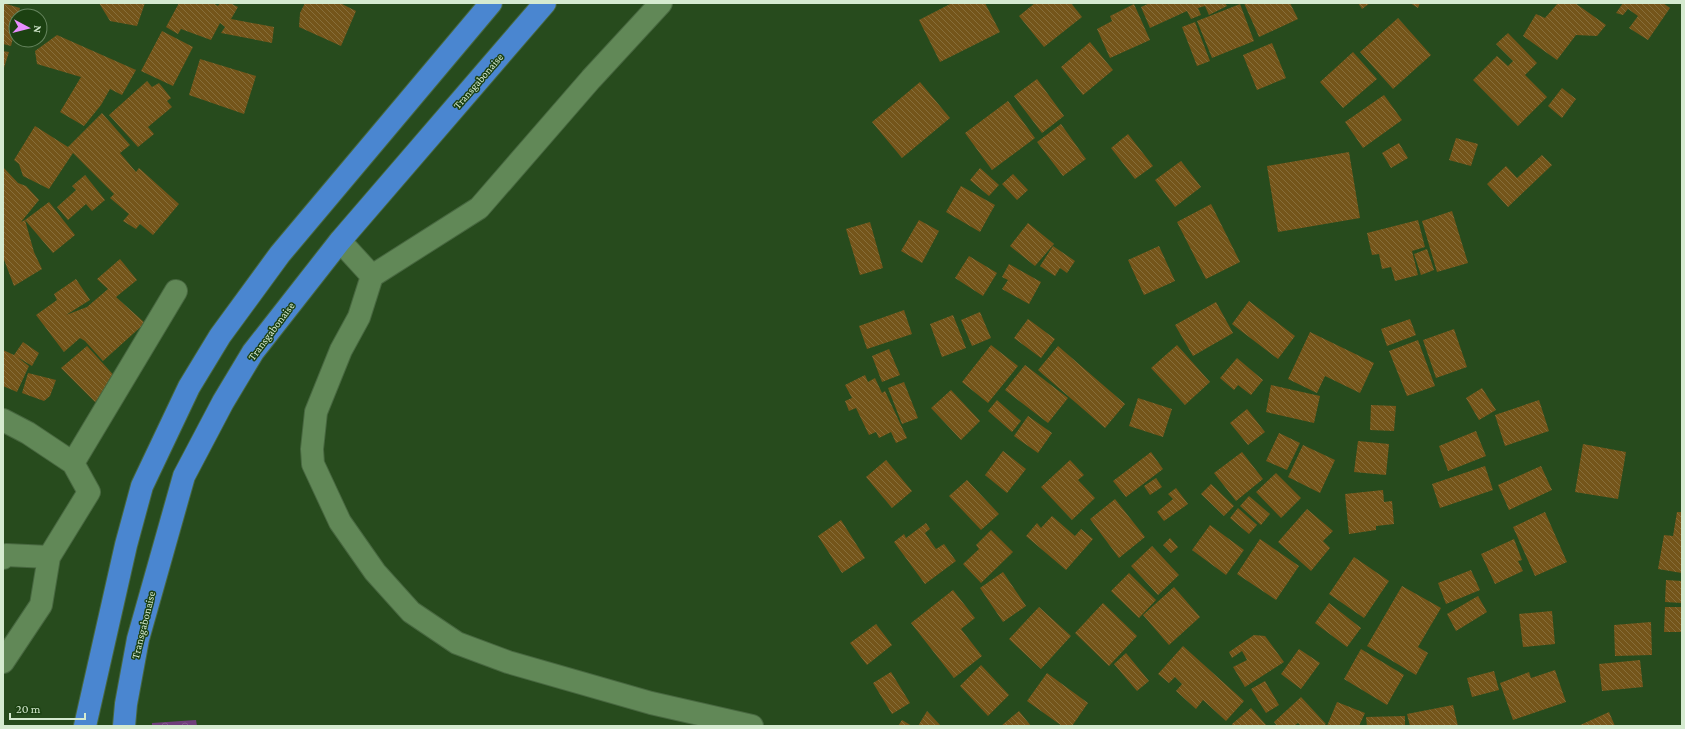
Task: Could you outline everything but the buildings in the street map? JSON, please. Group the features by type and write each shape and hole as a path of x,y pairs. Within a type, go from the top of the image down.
{"highway":[{"path":"85,726 126,545 142,486 189,387 220,336 280,254 490,3"},
{"name":"Transgabonaise","path":"124,726 126,704 138,639 184,476 223,402 253,352 340,241 545,3"}],"street":[{"path":"661,3 590,79 478,208 372,276 359,317 341,350 316,412 312,449 314,464 340,522 375,572 411,612 456,643 508,662 651,703 752,726"},
{"path":"340,241 372,276"},
{"path":"73,463 176,291"},
{"path":"3,420 28,433 73,463 89,492 49,557 41,605 3,662"},
{"path":"3,558 6,555 49,557"}],"green space":[{"path":"196,720 197,726 152,726 152,723"}]}
